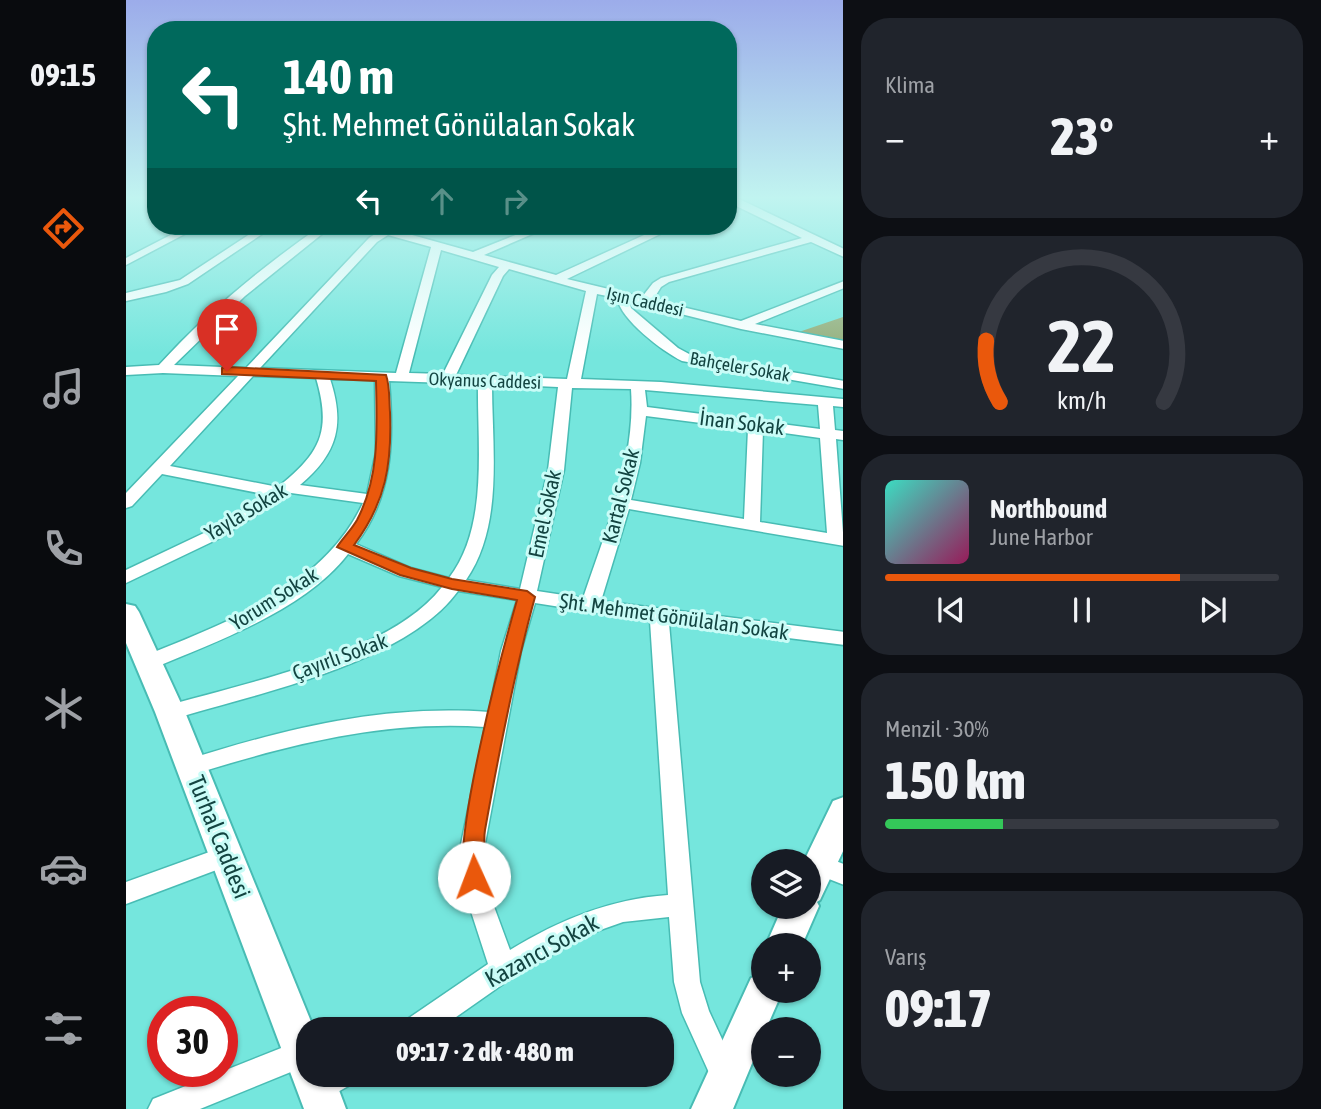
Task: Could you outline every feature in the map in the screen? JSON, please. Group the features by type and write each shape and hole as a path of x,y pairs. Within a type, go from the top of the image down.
{"street":[{"path":"126,262 151,249"},
{"path":"126,297 162,290 184,282 234,249"},
{"path":"163,369 183,345 208,322 299,249"},
{"path":"126,502 365,249"},
{"path":"401,378 436,249"},
{"name":"Işın Caddesi","path":"454,249 592,289 741,325 843,345"},
{"path":"477,255 492,249"},
{"path":"558,279 623,249"},
{"path":"645,302 657,285 670,278 775,249"},
{"path":"447,380 498,275 507,265"},
{"path":"741,325 843,284"},
{"name":"Emel Sokak","path":"503,969 477,893 472,864 474,834 511,651 527,597 556,470 569,384 592,289"},
{"name":"Bahçeler Sokak","path":"622,296 625,309 683,357 843,385"},
{"name":"Okyanus Caddesi","path":"126,371 163,369 638,385 843,403"},
{"name":"Yayla Sokak","path":"126,577 242,519 286,490 319,453 331,431 331,408 322,375"},
{"name":"Yorum Sokak","path":"149,662 239,622 287,596 330,564 345,547 364,522 374,500 384,444 382,377"},
{"name":"Çayırlı Sokak","path":"170,712 336,662 385,642 415,625 432,608 452,584 475,544 481,513 485,381"},
{"name":"Kartal Sokak","path":"590,606 621,503 641,411 638,385"},
{"path":"621,503 752,523 840,540 825,401"},
{"name":"İnan Sokak","path":"641,411 843,436"},
{"path":"752,523 756,425"},
{"path":"158,468 286,490 374,500"},
{"name":"Şht. Mehmet Gönülalan Sokak","path":"345,547 405,572 452,584 659,616 843,639"},
{"path":"659,616 687,982 719,1094"},
{"name":"Turhal Caddesi","path":"129,626 149,662 170,712 296,1024"},
{"path":"191,767 255,746 347,725 442,716 496,720"},
{"path":"824,877 843,810"},
{"path":"126,893 226,856"},
{"name":"Kazancı Sokak","path":"433,1017 503,969 558,937 606,916 645,907 680,905"},
{"path":"719,1094 758,1003"},
{"path":"163,1109 296,1082"}],"green space":[{"path":"843,317 843,340 833,343 790,335"}],"route":[{"path":"227,371 382,377 384,444 379,481 364,522 345,547 405,572 452,584 527,597 511,651 474,834 474,877"}]}
